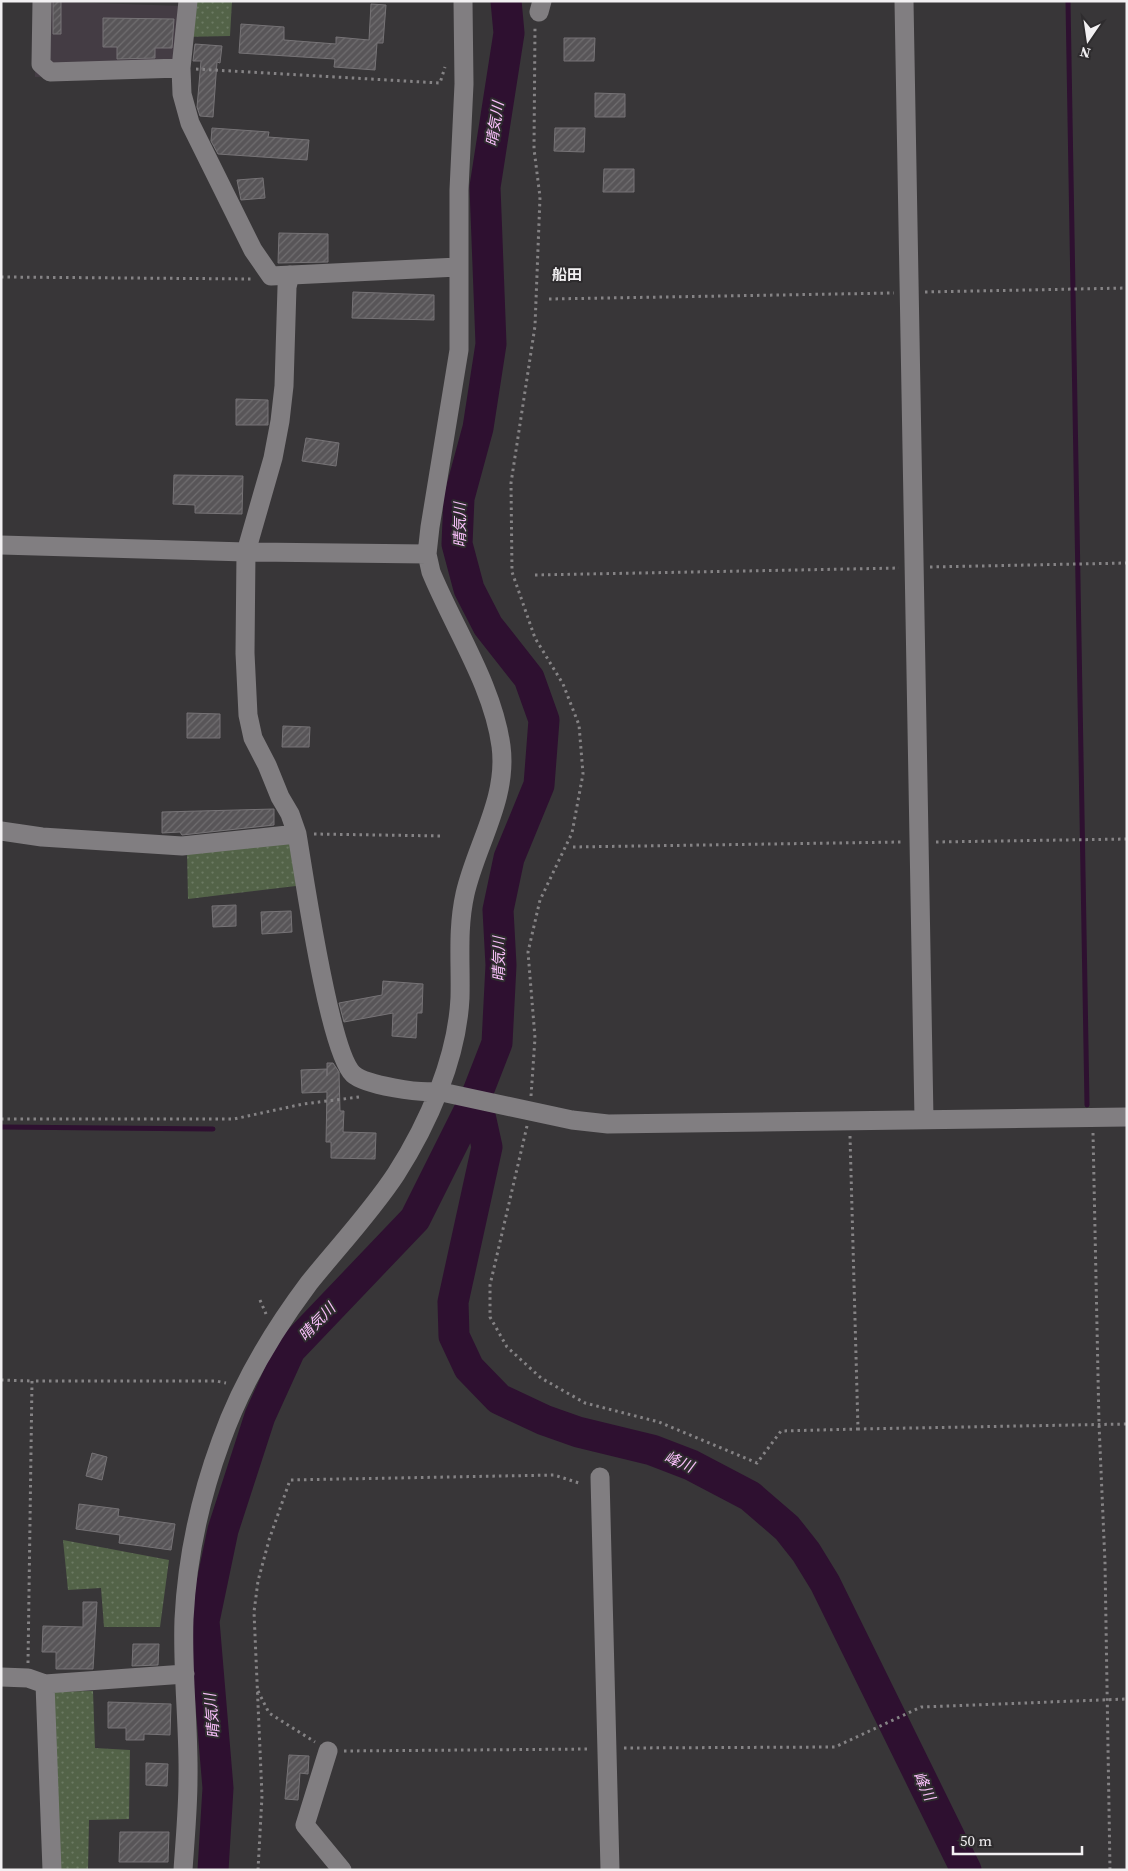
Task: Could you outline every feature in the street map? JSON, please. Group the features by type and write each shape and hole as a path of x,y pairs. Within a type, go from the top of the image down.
{"street":[{"path":"42,1 41,64 50,72 181,68"},
{"path":"188,1 181,68 182,94 190,123 253,250 271,276 458,267"},
{"path":"183,1870 188,1782 184,1620 188,1571 195,1528 206,1485 222,1439 245,1387 276,1332 307,1287 394,1177 443,1093 453,1047 460,1000 460,918 466,890 493,811 501,779 502,752 497,723 488,694 445,606 431,572 427,554 459,350 459,190 464,84 463,1"},
{"path":"904,1 924,1120"},
{"path":"290,276 287,287 284,386 280,421 273,458 246,552 244,589 248,716 252,738 267,764 297,834 330,1015 342,1061 353,1075 383,1084 427,1093 443,1093 572,1120 608,1124 1127,1117"},
{"path":"1,545 246,552 427,554"},
{"path":"1,831 42,837 182,846 297,834"},
{"path":"600,1483 610,1870"},
{"path":"1,1677 37,1681 185,1674"},
{"path":"37,1681 52,1870"},
{"path":"328,1751 305,1825 342,1870"}],"path":[{"path":"541,6 534,30 534,149 540,197 535,326 511,483 512,572 535,638 563,684 578,725 583,774 572,833 540,900 528,952 535,1038 530,1112 490,1285 490,1317 508,1347 541,1378 586,1403 659,1422 757,1463 781,1431 1127,1424"},
{"path":"181,68 440,83 445,65"},
{"path":"1,277 259,279 271,276"},
{"path":"549,299 1127,288"},
{"path":"535,575 1127,563"},
{"path":"297,834 443,836"},
{"path":"573,847 1127,839"},
{"path":"1,1119 234,1119 303,1104 370,1096 383,1084"},
{"path":"1092,1117 1099,1424 1105,1563 1110,1870"},
{"path":"850,1120 858,1429"},
{"path":"1,1380 216,1381 245,1387"},
{"path":"32,1381 37,1681"},
{"path":"258,1870 262,1796 254,1612 258,1581 269,1540 290,1480 554,1475 600,1483"},
{"path":"258,1691 270,1713 328,1751 835,1747 921,1708 1127,1699"}],"shaded area":[{"path":"36,1 183,6 173,73 35,77"}],"green space":[{"path":"183,1 232,1 230,36 181,37"},
{"path":"293,842 296,886 188,899 187,851"},
{"path":"63,1540 169,1560 160,1627 104,1627 101,1588 68,1590"},
{"path":"93,1691 95,1748 130,1750 129,1819 89,1820 88,1870 44,1870 38,1692"}],"building":[{"path":"53,1 61,1 61,34 53,34"},
{"path":"371,4 386,5 383,43 377,43 375,70 334,67 335,59 239,53 241,24 284,27 284,40 336,44 336,37 369,40"},
{"path":"103,18 174,19 172,48 155,48 155,58 117,59 117,47 103,47"},
{"path":"564,38 595,38 594,61 564,61"},
{"path":"195,44 222,46 220,63 217,62 213,117 200,116 197,107 201,61 193,61"},
{"path":"595,93 625,94 625,117 595,117"},
{"path":"212,128 269,132 268,137 309,140 307,160 218,154 211,141"},
{"path":"555,128 585,128 584,152 554,151"},
{"path":"604,169 634,169 634,192 603,192"},
{"path":"263,178 265,198 241,200 237,180"},
{"path":"279,233 328,234 328,262 278,263"},
{"path":"353,292 434,295 434,320 352,318"},
{"path":"236,399 268,400 268,425 236,425"},
{"path":"306,438 339,443 336,466 302,461"},
{"path":"174,475 243,476 242,514 195,513 195,505 173,504"},
{"path":"187,713 220,714 220,738 187,738"},
{"path":"283,726 310,727 309,747 282,747"},
{"path":"274,809 274,825 182,835 180,832 162,833 162,812"},
{"path":"236,905 236,926 213,927 212,906"},
{"path":"291,911 292,932 262,934 261,912"},
{"path":"383,981 423,984 422,1013 417,1013 416,1038 392,1036 393,1013 344,1022 339,1003 382,995"},
{"path":"327,1063 333,1063 339,1072 340,1111 344,1111 343,1132 376,1133 375,1159 331,1158 331,1142 326,1142 327,1092 302,1093 301,1070 327,1069"},
{"path":"92,1453 107,1457 102,1480 86,1476"},
{"path":"79,1504 119,1509 118,1516 175,1524 171,1550 119,1543 120,1535 76,1529"},
{"path":"83,1602 97,1602 93,1669 56,1669 56,1652 42,1652 43,1626 83,1627"},
{"path":"133,1644 159,1644 158,1665 132,1666"},
{"path":"108,1702 171,1704 170,1735 144,1734 144,1740 126,1740 126,1728 108,1728"},
{"path":"289,1755 309,1756 308,1774 300,1773 298,1800 285,1799"},
{"path":"146,1763 168,1764 167,1786 146,1785"},
{"path":"120,1832 169,1832 168,1862 119,1862"}],"waterway":[{"name":"晴気川","path":"213,1870 218,1788 204,1621 223,1530 260,1416 290,1350 415,1219 476,1097 497,1043 501,965 498,910 509,858 539,785 544,720 529,678 488,626 469,589 457,544 459,498 478,428 491,344 485,187 509,33 506,1"},
{"path":"1068,1 1087,1105"},
{"name":"峰川","path":"476,1097 487,1147 453,1302 454,1336 469,1368 499,1399 544,1420 578,1432 652,1450 691,1465 750,1496 787,1528 806,1552 825,1583 966,1870"},
{"path":"1,1127 213,1129"}],"district":[{"name":"船田","path":"567,275"}]}
